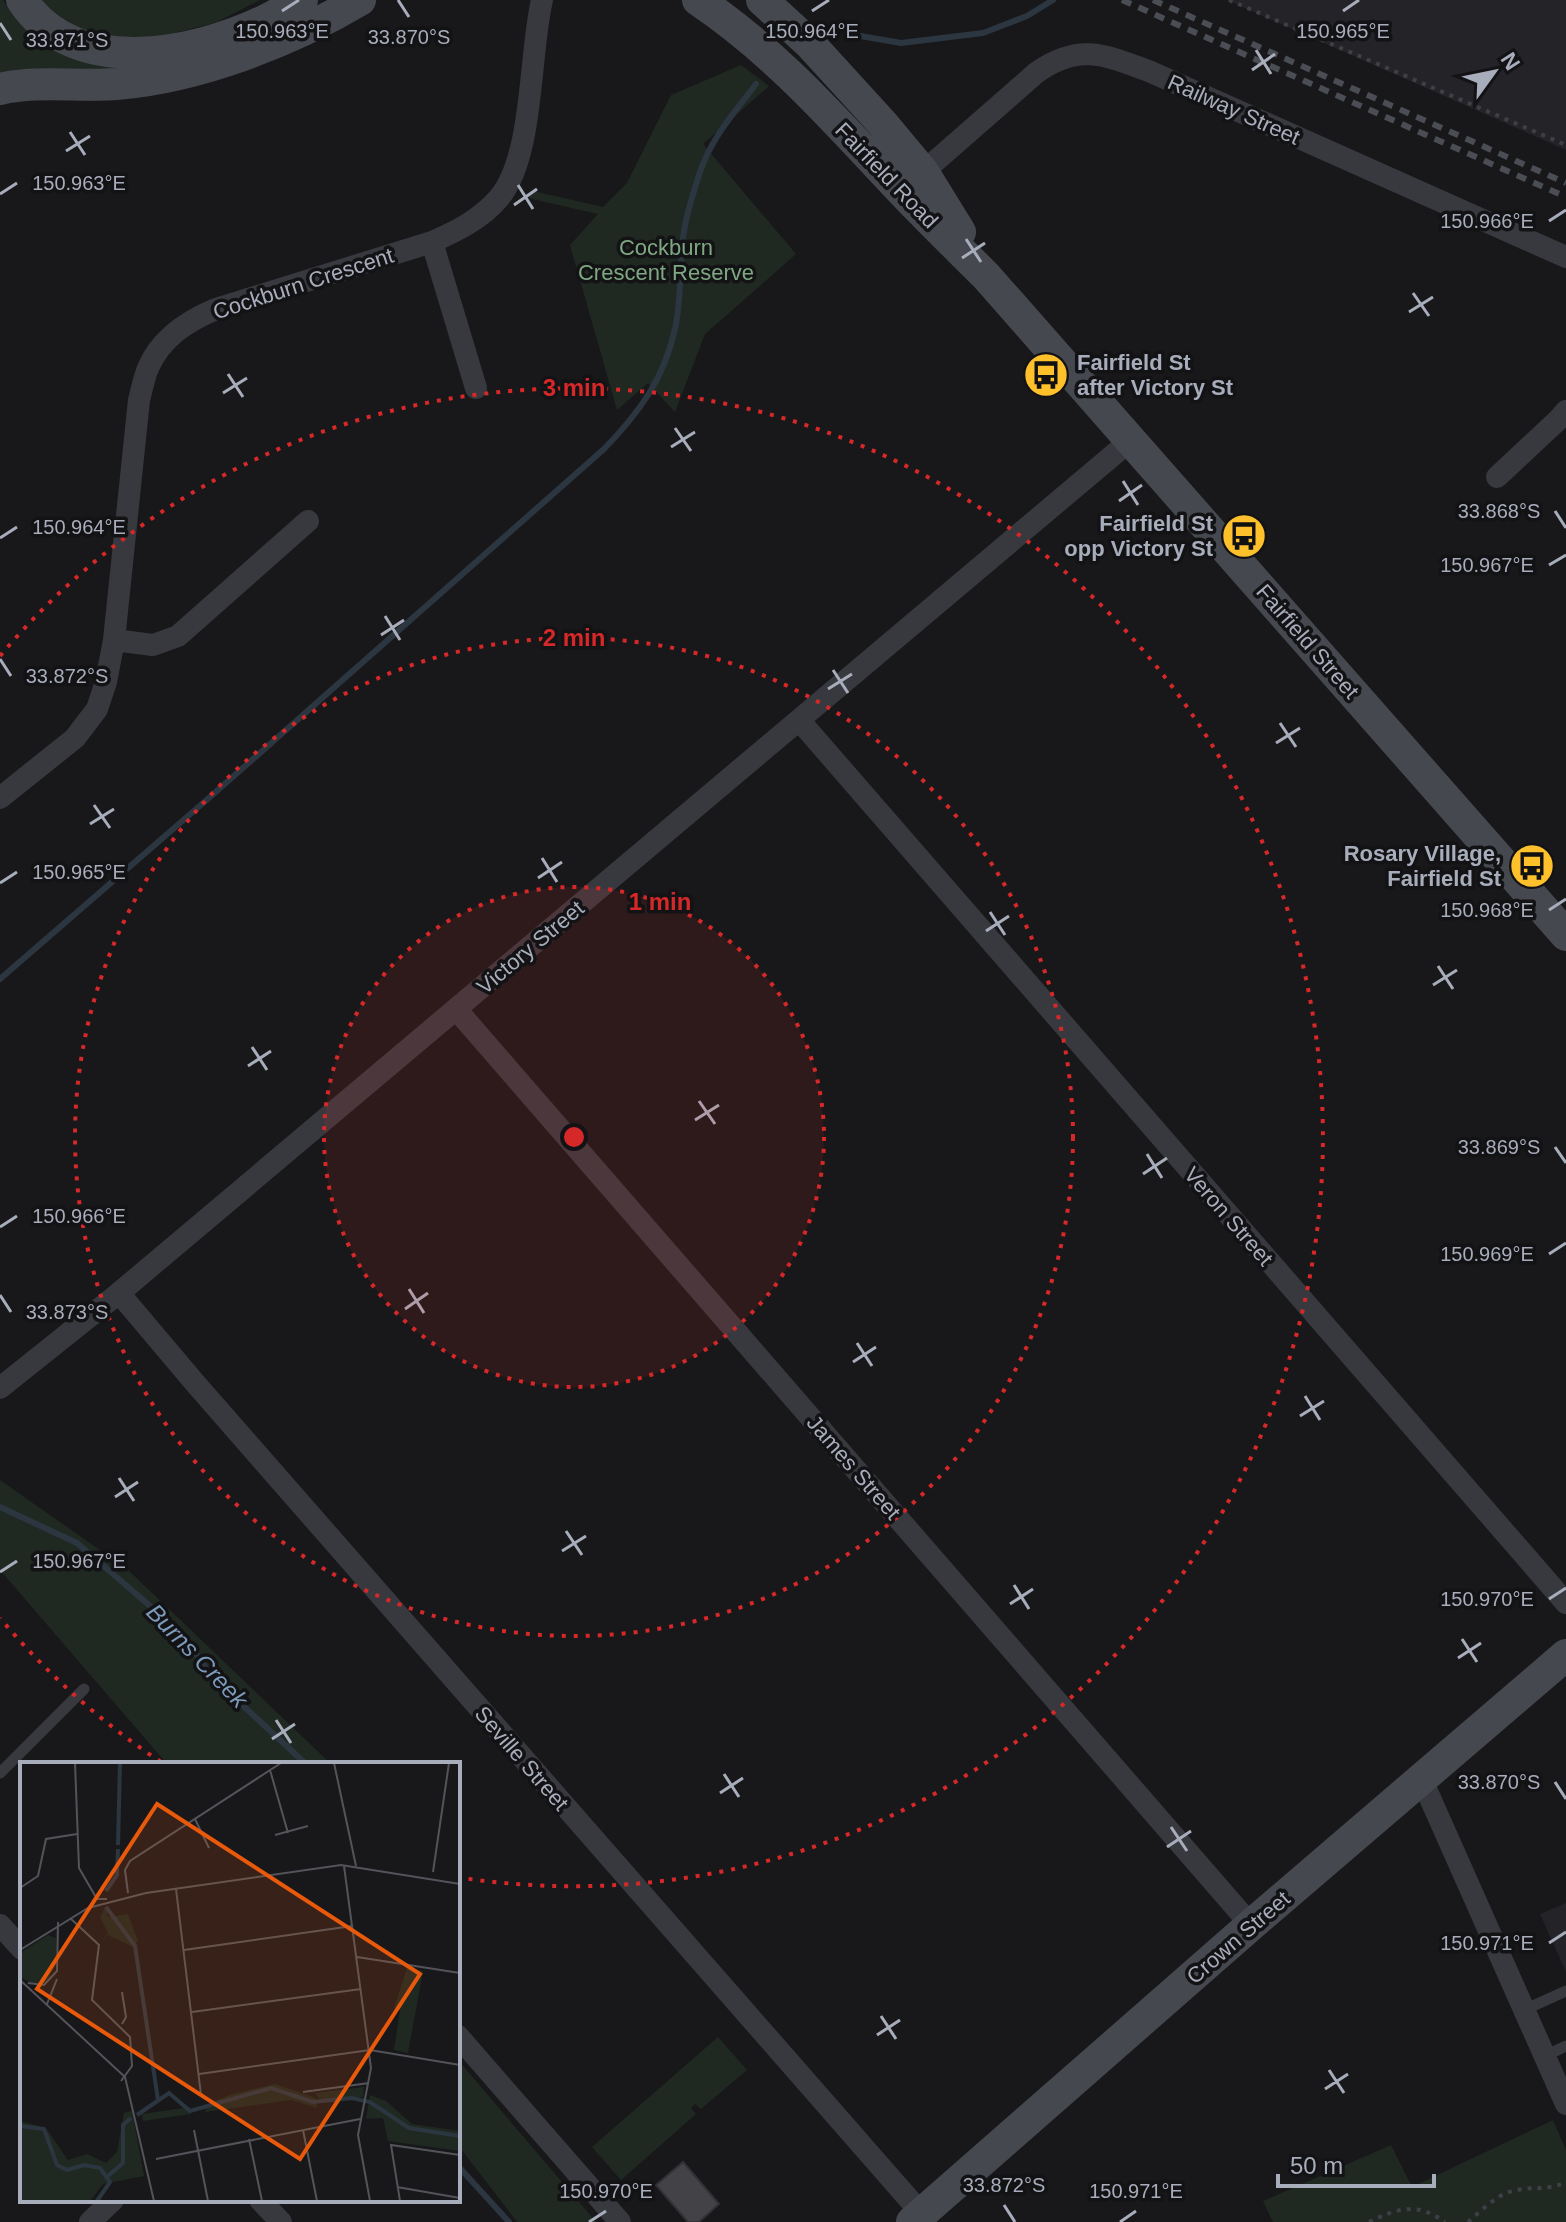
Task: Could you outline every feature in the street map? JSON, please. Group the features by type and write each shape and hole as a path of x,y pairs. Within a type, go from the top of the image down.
{"main road":[{"path":"22,0 47,27 75,44 108,51 142,53 180,49 222,37 264,21 302,0"},
{"path":"0,89 118,84 182,73 245,54 360,0"},
{"name":"Fairfield Road","path":"698,0 762,48 916,186"},
{"name":"Fairfield Road","path":"768,2 848,84 916,186 986,276"},
{"name":"Fairfield Street","path":"986,276 1566,935"},
{"name":"Crown Street","path":"920,2219 1251,1925 1566,1655"}],"street":[{"name":"Cockburn Crescent","path":"0,798 75,738 97,709 114,640 139,400 148,367 166,340 193,319 216,309 432,242 478,217 500,197 522,149 542,0"},
{"name":"Railway Street","path":"916,186 1036,73 1068,55 1084,53 1122,61 1151,72 1566,257"},
{"path":"432,242 476,388"},
{"path":"1497,477 1566,411"},
{"name":"Victory Street","path":"0,1388 119,1293 1131,440"},
{"path":"114,640 153,645 178,636 308,521"},
{"name":"Veron Street","path":"799,720 1566,1603"},
{"name":"James Street","path":"456,1009 1251,1925"},
{"name":"Seville Street","path":"119,1293 920,2219"},
{"path":"1422,1780 1566,2104"},
{"path":"0,1925 20,1947"},
{"path":"460,2038 620,2222"},
{"path":"90,2222 111,2202"},
{"path":"262,2202 281,2222"}],"lane":[{"path":"0,1773 84,1689"},
{"path":"1524,2010 1566,1991"},
{"path":"1545,2056 1566,2046"}],"path":[{"path":"1229,0 1566,145"},
{"path":"1468,2222 1507,2192 1554,2188 1566,2182"},
{"path":"1369,2222 1398,2209 1417,2209 1445,2222"}],"shaded area":[{"path":"1227,0 1566,0 1566,150"},
{"path":"1566,1903 1566,1972 1540,1914"}],"green space":[{"path":"0,0 9,9 123,69 0,75"},
{"path":"35,0 260,0 217,22 153,39 107,40 58,26"},
{"name":"Cockburn Crescent Reserve","path":"741,65 769,86 703,144 796,254 705,334 675,412 648,383 617,410 570,245 598,214 528,198 533,191 603,207 627,183 671,95"},
{"path":"0,1480 127,1569 329,1762 165,1762 0,1570"},
{"path":"718,2037 747,2070 701,2109 695,2104 691,2108 696,2114 621,2180 592,2147"},
{"path":"460,2062 596,2222 517,2222 460,2148"},
{"path":"1553,2120 1566,2150 1566,2222 1273,2222 1263,2201 1391,2145 1412,2187"}],"building":[{"path":"683,2162 719,2204 699,2222 688,2222 656,2185"}],"waterway":[{"path":"849,34 901,43 983,33 1027,16 1053,0"},
{"path":"0,979 604,449 628,422 657,379 670,347 679,305 684,231 700,172 717,137 756,84"},
{"name":"Burns Creek","path":"0,1507 77,1543 157,1612 187,1641 213,1678 304,1762"},
{"name":"Burns Creek","path":"460,2168 509,2222"}],"railway":[{"path":"1122,0 1566,197"},
{"path":"1153,0 1566,183"}],"place":[{"name":"Fairfield St after Victory St","path":"1046,375"},
{"name":"Fairfield St opp Victory St","path":"1244,536"},
{"name":"Rosary Village, Fairfield St","path":"1532,866"}]}
